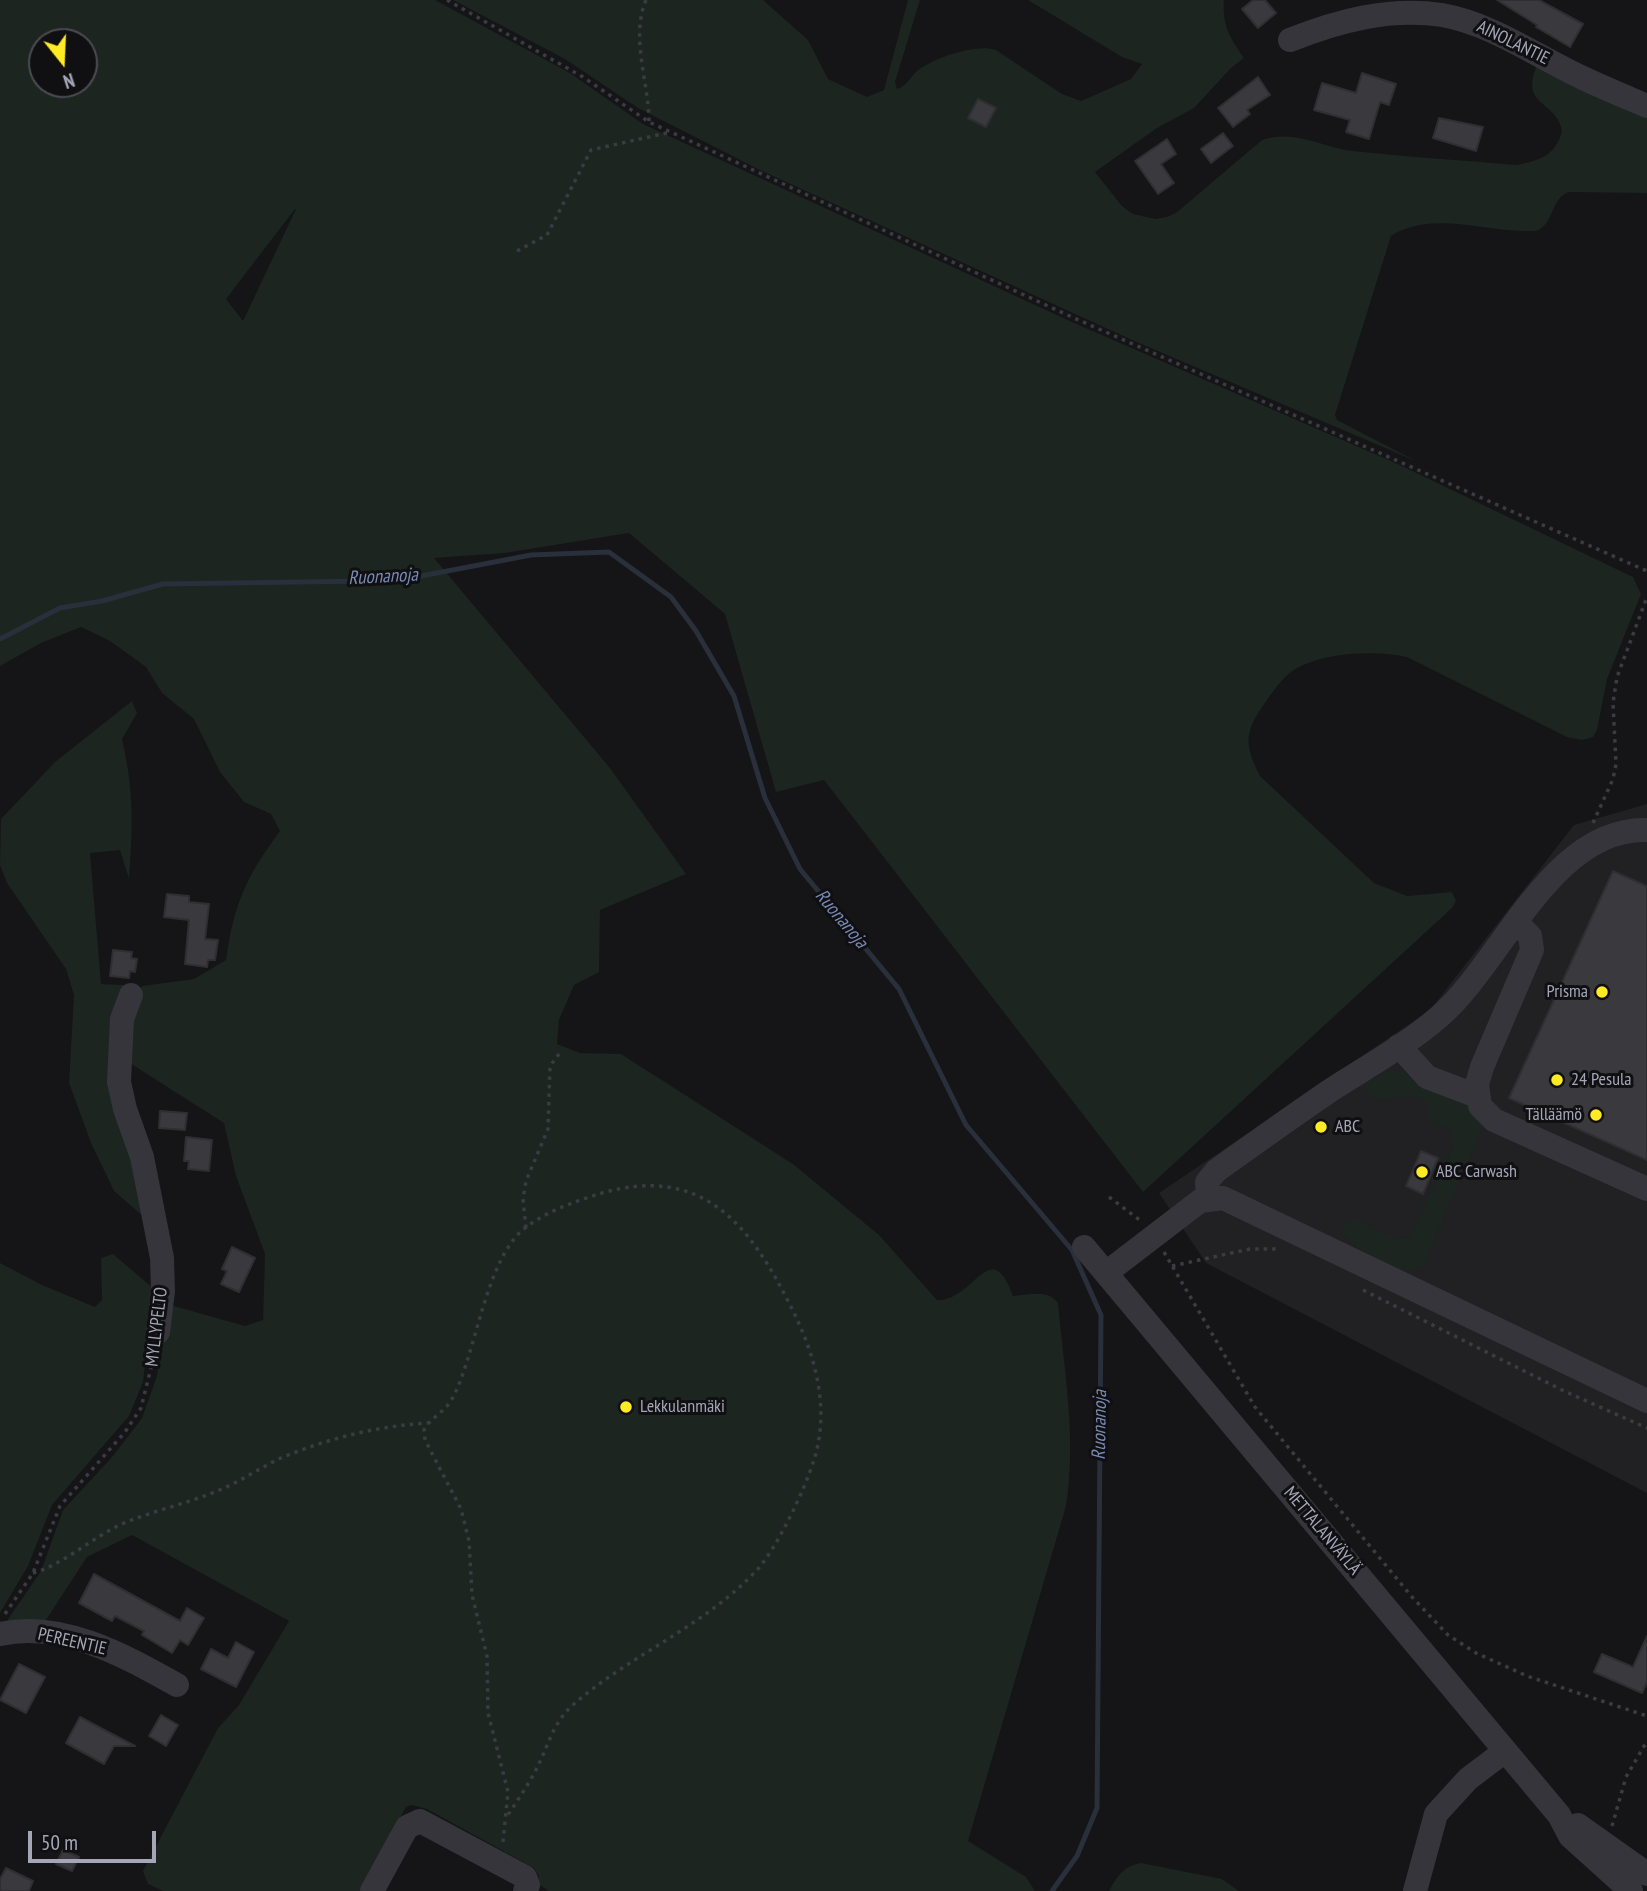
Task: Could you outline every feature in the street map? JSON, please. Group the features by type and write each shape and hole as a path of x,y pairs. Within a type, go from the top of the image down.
{"street":[{"name":"AINOLANTIE","path":"1290,40 1321,27 1372,15 1440,15 1480,25 1583,78 1647,106"},
{"path":"1208,1198 1207,1182 1216,1171 1441,1015 1490,962 1545,885 1578,853 1609,835 1647,830"},
{"path":"1517,922 1530,936 1532,950 1482,1067 1477,1096 1480,1106 1494,1119 1647,1189"},
{"name":"MYLLYPELTO","path":"131,995 122,1019 119,1082 125,1109 142,1157 162,1258 163,1292 158,1332"},
{"path":"1399,1046 1427,1077 1477,1096"},
{"path":"1106,1273 1208,1198 1223,1198 1647,1401"},
{"name":"METTALANVÄYLÄ","path":"1084,1247 1559,1815 1570,1836 1631,1891"},
{"name":"PEREENTIE","path":"0,1634 36,1632 97,1645 120,1653 177,1685"},
{"path":"1415,1891 1436,1814 1468,1779 1505,1751"},
{"name":"METTALANVÄYLÄ","path":"1559,1815 1647,1874"},
{"path":"372,1891 403,1833 416,1821 436,1828 520,1879"}],"path":[{"path":"447,0 583,77 649,122 1074,318 1647,571"},
{"path":"646,0 640,13 640,56 649,92 649,122"},
{"path":"517,251 547,235 592,149 671,132"},
{"path":"1578,853 1613,779 1616,764 1613,703 1617,677 1647,597"},
{"path":"526,1228 523,1199 526,1181 548,1129 550,1066 562,1050"},
{"path":"506,1818 538,1765 555,1726 573,1705 622,1666 698,1619 755,1573 801,1492 815,1457 820,1427 818,1372 803,1329 765,1259 743,1229 712,1202 688,1190 660,1185 627,1186 557,1210 526,1228 508,1250 474,1332 453,1398 445,1410 428,1423 424,1430 425,1440 461,1509 469,1541 472,1595 487,1656 488,1713 508,1792 502,1849 520,1879"},
{"path":"1109,1197 1155,1236 1255,1407 1412,1598 1448,1635 1476,1653 1527,1676 1647,1716"},
{"path":"1172,1266 1250,1249 1285,1251"},
{"path":"1351,1284 1564,1391 1647,1428"},
{"name":"MYLLYPELTO","path":"0,1621 33,1573 60,1506 125,1432 141,1408 151,1377 158,1332"},
{"path":"33,1573 45,1570 81,1545 122,1524 216,1492 281,1458 333,1440 390,1426 428,1423"},
{"path":"1611,1835 1619,1796 1647,1741"}],"shaded area":[{"path":"0,0 435,0 570,73 643,124 1072,322 1400,465 1633,577 1641,594 1607,679 1597,730 1593,737 1582,740 1567,737 1407,657 1366,653 1336,656 1297,668 1279,684 1258,713 1250,730 1249,746 1260,776 1374,883 1407,896 1452,892 1456,901 1452,908 1143,1192 824,780 776,792 725,614 629,533 505,553 434,558 610,768 686,874 600,910 599,972 574,985 559,1020 557,1044 580,1053 621,1054 793,1164 879,1235 937,1300 950,1298 980,1275 989,1270 997,1270 1005,1278 1013,1296 1044,1294 1058,1303 1070,1430 1066,1506 968,1841 1026,1877 1035,1891 549,1891 538,1884 539,1876 534,1868 427,1809 412,1805 406,1807 360,1891 163,1891 148,1884 143,1871 218,1728 239,1705 289,1621 132,1535 87,1557 44,1623 4,1625 41,1571 63,1510 113,1456 142,1418 157,1376 167,1304 245,1326 263,1320 265,1254 236,1176 224,1123 125,1060 129,1028 142,986 194,979 226,960 233,922 243,891 280,831 271,814 244,802 220,772 194,719 162,693 146,667 110,641 81,627 41,643 0,666","holes":["296,209 243,321 226,299"]},
{"path":"453,0 763,0 808,40 828,79 867,97 884,90 908,0 920,0 895,82 897,89 933,61 967,50 988,48 996,50 1062,94 1081,101 1131,79 1142,64 1122,57 1028,0 1224,0 1224,17 1228,31 1244,58 1231,68 1194,108 1157,128 1095,172 1122,206 1133,214 1155,219 1176,213 1262,140 1274,137 1296,138 1353,151 1414,157 1516,165 1539,159 1556,145 1562,130 1558,120 1532,88 1538,63 1647,115 1647,193 1568,192 1558,201 1546,224 1536,231 1443,223 1408,228 1391,236 1335,415 1337,420 1418,462 1132,340 760,170 638,108 565,59"},
{"path":"132,701 137,713 122,739 132,809 129,879 120,850 90,853 101,984 124,985 115,1015 145,1218 114,1191 91,1143 69,1083 74,995 66,969 7,883 0,865 1,819 55,762"},
{"path":"1647,804 1647,1493 1206,1263 1159,1193 1430,1010 1574,825"},
{"path":"1392,1070 1420,1078 1451,1092 1465,1102 1484,1124 1423,1266 1409,1271 1391,1267 1370,1256 1352,1243 1342,1231 1350,1220 1357,1220 1394,1239 1409,1237 1454,1146 1450,1130 1429,1119 1429,1105 1422,1100 1415,1097 1383,1099 1368,1095 1365,1086 1368,1080"},
{"path":"113,1254 154,1289 143,1382 129,1416 52,1505 28,1566 0,1613 0,1263 42,1285 95,1307 102,1300 101,1258"},
{"path":"1141,1863 1222,1879 1239,1891 1109,1891 1122,1872"}],"building":[{"path":"1253,0 1265,0 1276,13 1258,28 1242,9"},
{"path":"1497,0 1539,0 1583,24 1570,47"},
{"path":"1362,73 1396,84 1389,105 1380,102 1369,139 1346,132 1350,120 1314,110 1322,83 1356,93"},
{"path":"1258,77 1270,95 1247,110 1250,114 1233,127 1218,108"},
{"path":"978,99 996,108 986,127 968,118"},
{"path":"1439,118 1483,127 1476,151 1433,138"},
{"path":"1223,133 1233,146 1211,163 1201,149"},
{"path":"1167,139 1176,154 1161,164 1174,183 1158,194 1135,161"},
{"name":"Prisma","path":"1613,871 1647,886 1647,1160 1509,1098"},
{"path":"167,894 189,896 189,902 209,904 205,939 218,940 215,960 208,960 207,967 185,964 189,920 164,917"},
{"path":"113,950 132,952 131,958 137,959 135,972 130,971 129,978 110,976"},
{"path":"160,1111 187,1113 185,1130 159,1128"},
{"path":"186,1137 212,1140 209,1171 188,1169 189,1161 184,1161"},
{"name":"ABC Carwash","path":"1421,1151 1438,1158 1423,1194 1406,1186"},
{"path":"232,1247 255,1258 239,1292 221,1284 227,1271 222,1269"},
{"path":"94,1574 180,1621 187,1608 204,1618 188,1645 180,1640 172,1653 142,1635 144,1631 115,1616 112,1621 79,1603"},
{"path":"1647,1636 1647,1682 1642,1693 1594,1672 1602,1654 1633,1667"},
{"path":"236,1642 254,1652 236,1687 201,1669 211,1649 228,1658"},
{"path":"19,1664 45,1677 26,1713 0,1700"},
{"path":"161,1715 178,1725 166,1746 149,1736"},
{"path":"80,1717 135,1746 114,1746 104,1764 66,1743"},
{"path":"63,1850 79,1857 72,1871 56,1864"},
{"path":"6,1868 33,1881 29,1891 0,1891 0,1879"}],"waterway":[{"name":"Ruonanoja","path":"0,639 60,608 102,601 163,584 368,581 416,577 531,555 609,552 671,597 696,631 734,696 765,798 800,869 899,989 966,1125 1072,1250 1101,1315 1097,1808 1077,1856 1052,1891"}],"place":[{"name":"Prisma","path":"1602,992"},
{"name":"24 Pesula","path":"1557,1080"},
{"name":"Tälläämö","path":"1596,1115"},
{"name":"ABC","path":"1321,1127"},
{"name":"ABC Carwash","path":"1422,1172"},
{"name":"Lekkulanmäki","path":"626,1407"}]}
